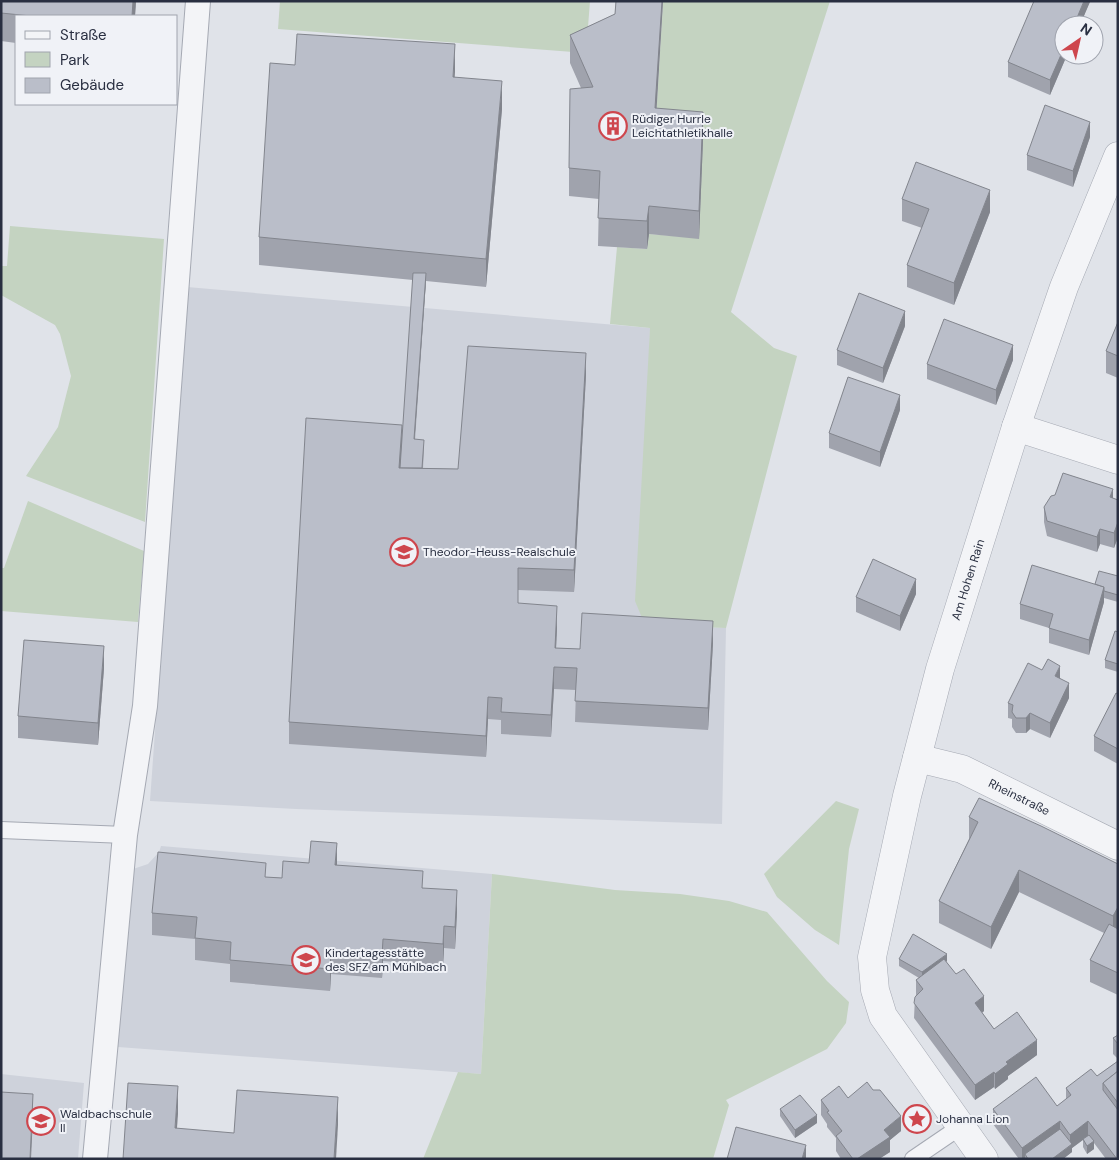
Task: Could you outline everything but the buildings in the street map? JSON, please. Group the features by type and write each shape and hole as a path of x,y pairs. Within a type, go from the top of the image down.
{"street":[{"path":"95,1159 126,836 145,706 198,1"},
{"name":"Am Hohen Rain","path":"984,1159 883,1016 875,990 872,957 917,758 940,669 1016,426 1064,288 1118,156"},
{"path":"1016,426 1118,460"},
{"name":"Rheinstraße","path":"917,758 962,769 1118,846"}],"lane":[{"path":"1,830 126,836"},
{"path":"913,1159 960,1127"}],"shaded area":[{"name":"Theodor-Heuss-Realschule","path":"187,287 650,328 645,625 726,628 722,824 296,809 150,801"},
{"name":"Kindertagesstätte des SFZ am Mühlbach","path":"161,846 492,874 481,1074 118,1047 133,869 148,864 159,852"},
{"name":"Waldbachschule II","path":"1,1074 84,1083 78,1159 1,1159"}],"green space":[{"path":"280,1 590,1 586,53 278,29"},
{"path":"663,1 830,1 731,312 774,348 797,356 726,628 645,625 635,601 650,328 610,324 617,247 647,249 649,234 699,238 655,136"},
{"path":"10,226 164,239 145,522 26,476 58,427 71,376 60,334 55,325 1,295 1,266 7,266"},
{"path":"28,501 144,551 138,622 1,611 1,568 4,568"},
{"path":"836,801 859,809 849,849 839,945 815,930 777,897 764,874"},
{"path":"492,874 615,890 680,894 729,901 767,912 827,981 849,1002 846,1023 827,1049 726,1100 729,1105 713,1159 423,1159 458,1072 481,1074"}],"place":[{"name":"Rüdiger Hurrle Leichtathletikhalle","path":"613,126"},
{"name":"Theodor-Heuss-Realschule","path":"404,552"},
{"name":"Kindertagesstätte des SFZ am Mühlbach","path":"306,960"},
{"name":"Johanna Lion","path":"917,1119"},
{"name":"Waldbachschule II","path":"41,1121"}]}
